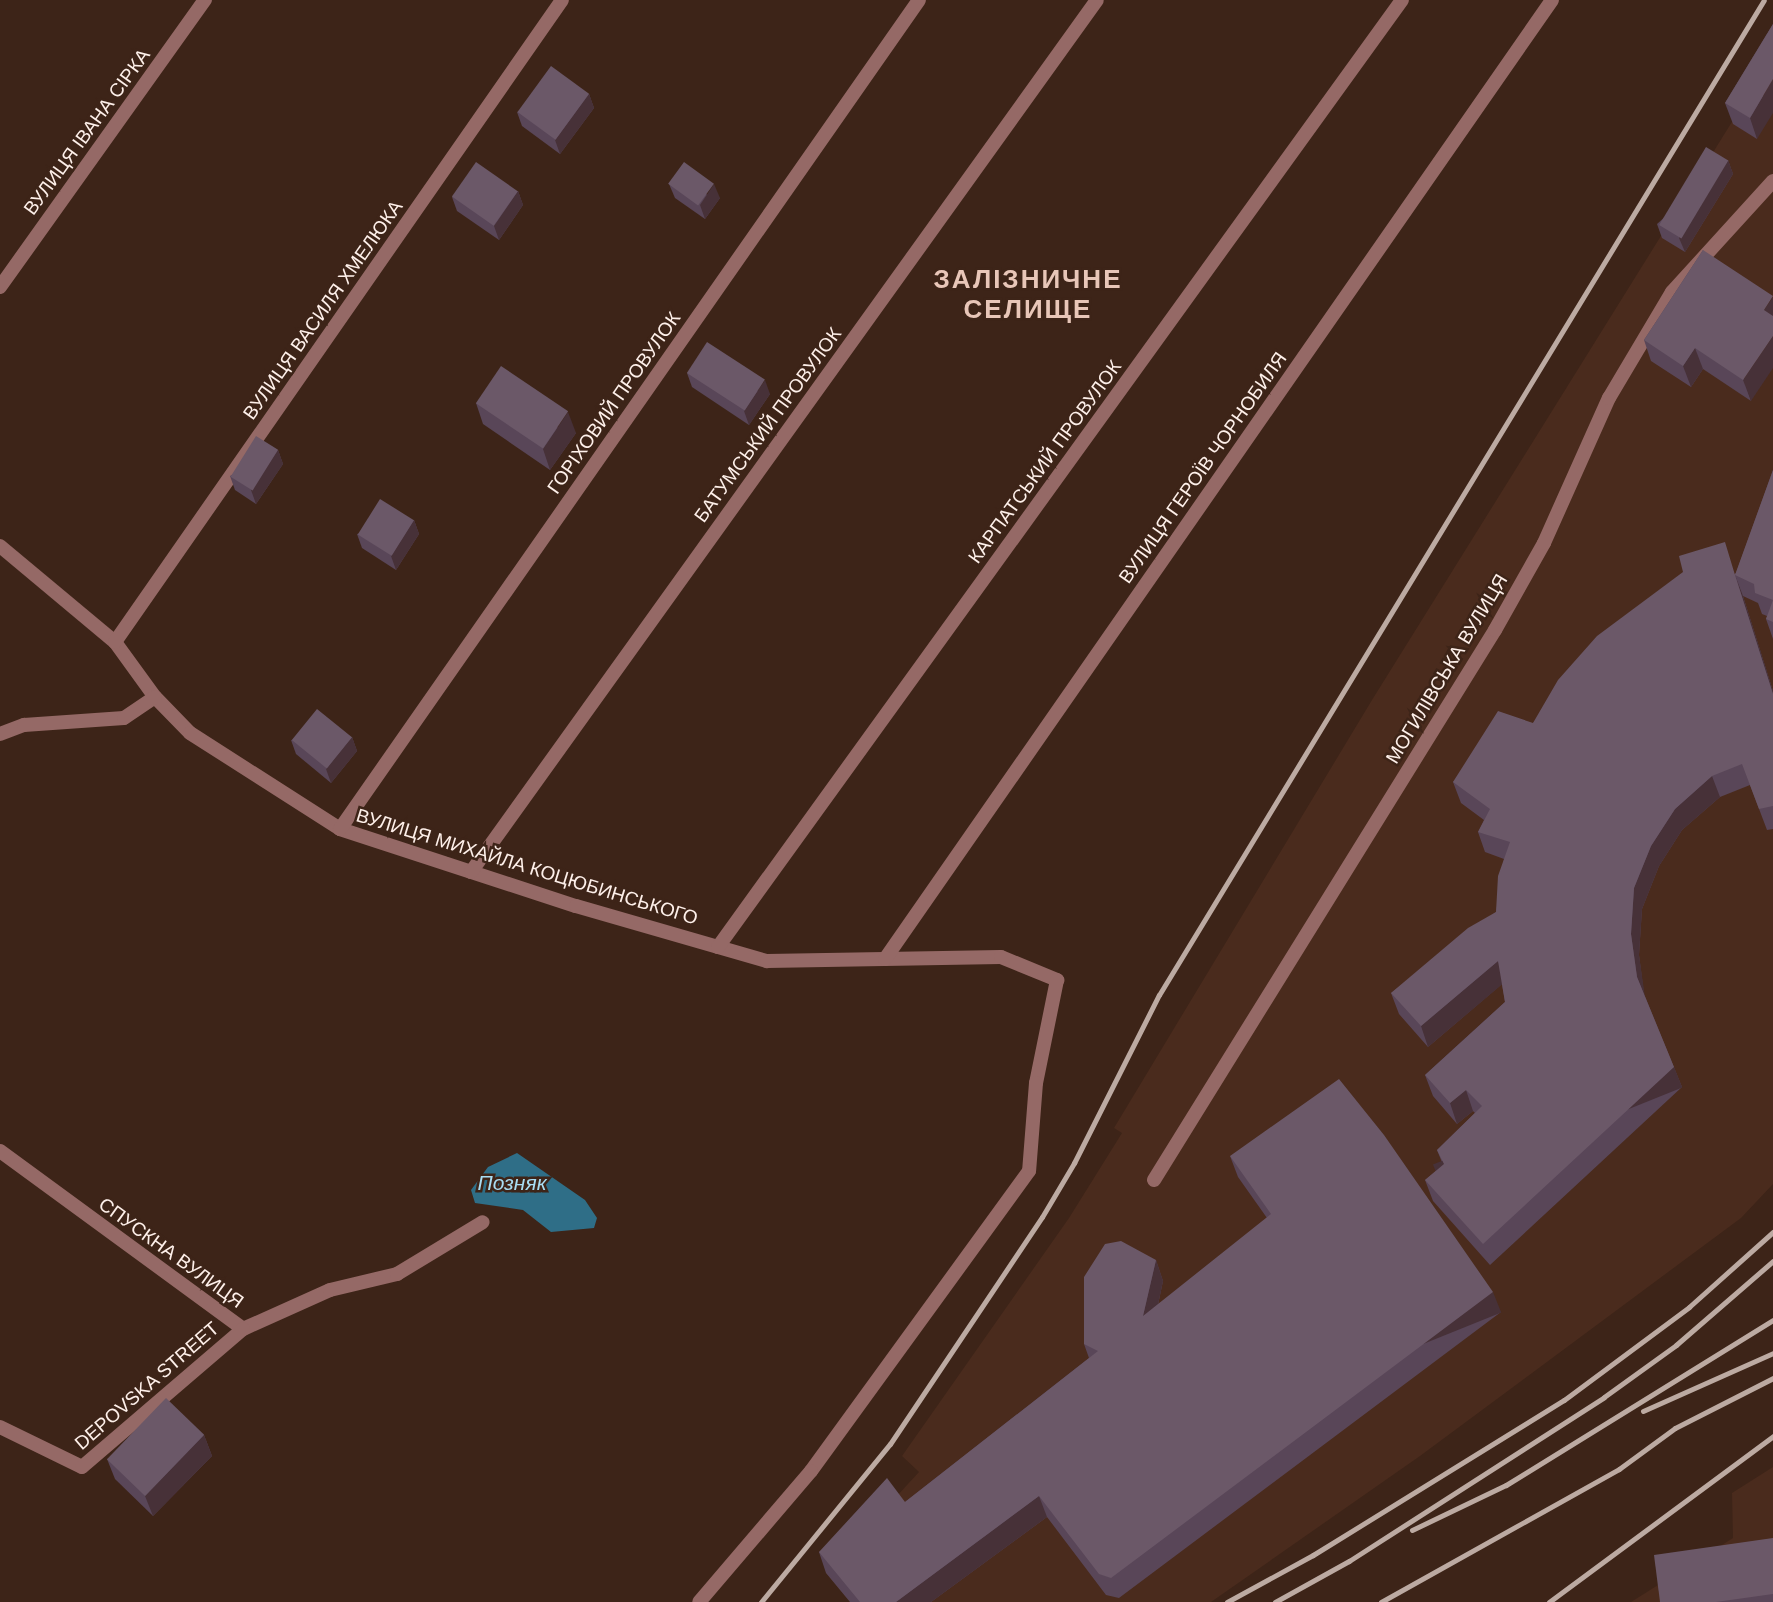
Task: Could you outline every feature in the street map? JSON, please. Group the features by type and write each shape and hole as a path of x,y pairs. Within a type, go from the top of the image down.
{"street":[{"name":"ВУЛИЦЯ ІВАНА СІРКА","path":"0,287 205,0"},
{"name":"ВУЛИЦЯ ВАСИЛЯ ХМЕЛЮКА","path":"115,642 562,0"},
{"name":"ГОРІХОВИЙ ПРОВУЛОК","path":"340,829 919,0"},
{"name":"БАТУМСЬКИЙ ПРОВУЛОК","path":"471,872 1097,0"},
{"name":"КАРПАТСЬКИЙ ПРОВУЛОК","path":"718,947 1402,0"},
{"name":"ВУЛИЦЯ ГЕРОЇВ ЧОРНОБИЛЯ","path":"885,959 1552,0"},
{"name":"МОГИЛІВСЬКА ВУЛИЦЯ","path":"1154,1180 1495,630 1544,543 1609,398 1672,292 1773,181"},
{"name":"ВУЛИЦЯ МИХАЙЛА КОЦЮБИНСЬКОГО","path":"0,546 115,642 155,697 190,733 340,829 471,872 767,961 1001,957 1057,980 1036,1083 1029,1171 811,1471 699,1602"},
{"path":"0,734 24,725 124,718 155,697"},
{"name":"СПУСКНА ВУЛИЦЯ","path":"0,1151 243,1329 330,1290 397,1274 482,1222"},
{"name":"DEPOVSKA STREET","path":"0,1427 82,1467 243,1329"}],"shaded area":[{"path":"1773,56 1773,1184 1741,1218 1420,1456 1211,1602 850,1602 826,1573 919,1472 902,1456 1069,1218 1122,1133 1114,1128 1372,700"},
{"path":"1773,1467 1773,1602 1631,1602 1733,1538 1732,1493"}],"water":[{"name":"Позняк","path":"517,1153 585,1200 597,1218 594,1228 551,1232 523,1210 475,1203 471,1190 488,1167"}],"building":[{"path":"1773,24 1773,79 1750,118 1725,103"},
{"path":"551,66 589,94 556,140 517,112"},
{"path":"1706,147 1728,160 1681,238 1659,225"},
{"path":"476,162 518,191 494,226 452,196"},
{"path":"684,162 714,184 698,206 668,184"},
{"path":"1703,250 1773,296 1764,310 1773,316 1773,336 1743,380 1695,348 1683,366 1644,340"},
{"path":"707,342 765,380 745,411 687,373"},
{"path":"501,366 568,411 543,449 476,403"},
{"path":"256,436 278,450 253,490 231,477"},
{"path":"1773,470 1773,600 1755,593 1754,584 1735,575"},
{"path":"380,499 414,520 392,556 358,535"},
{"path":"1725,542 1773,694 1773,806 1759,809 1742,764 1712,776 1675,809 1651,846 1634,888 1631,934 1637,977 1674,1067 1483,1244 1425,1180 1444,1164 1437,1150 1482,1106 1466,1090 1450,1103 1425,1075 1505,1002 1498,961 1421,1026 1391,993 1468,928 1496,912 1498,876 1510,842 1478,832 1490,809 1453,782 1498,711 1533,723 1558,680 1597,636 1683,572 1679,556"},
{"path":"1773,600 1773,622 1766,619"},
{"path":"317,709 352,737 327,768 292,740"},
{"path":"1339,1079 1384,1135 1493,1292 1111,1578 1099,1574 1039,1496 896,1602 860,1602 819,1552 887,1478 905,1502 1098,1351 1084,1344 1084,1277 1105,1244 1121,1241 1156,1260 1143,1316 1271,1214 1230,1156"},
{"path":"166,1398 204,1435 145,1496 107,1459"},
{"path":"1773,1538 1773,1594 1716,1602 1660,1602 1654,1555"}],"railway":[{"path":"761,1602 890,1444 1042,1217 1074,1163 1159,995 1764,0"},
{"path":"1227,1602 1313,1555 1564,1400 1689,1307 1773,1232"},
{"path":"1275,1602 1349,1561 1604,1397 1676,1345 1773,1261"},
{"path":"1412,1530 1506,1485 1773,1320"},
{"path":"1643,1411 1773,1353"},
{"path":"1381,1602 1619,1469 1675,1428 1773,1378"},
{"path":"1549,1602 1773,1436"}],"district":[{"name":"ЗАЛІЗНИЧНЕ СЕЛИЩЕ","path":"1028,295"}]}
